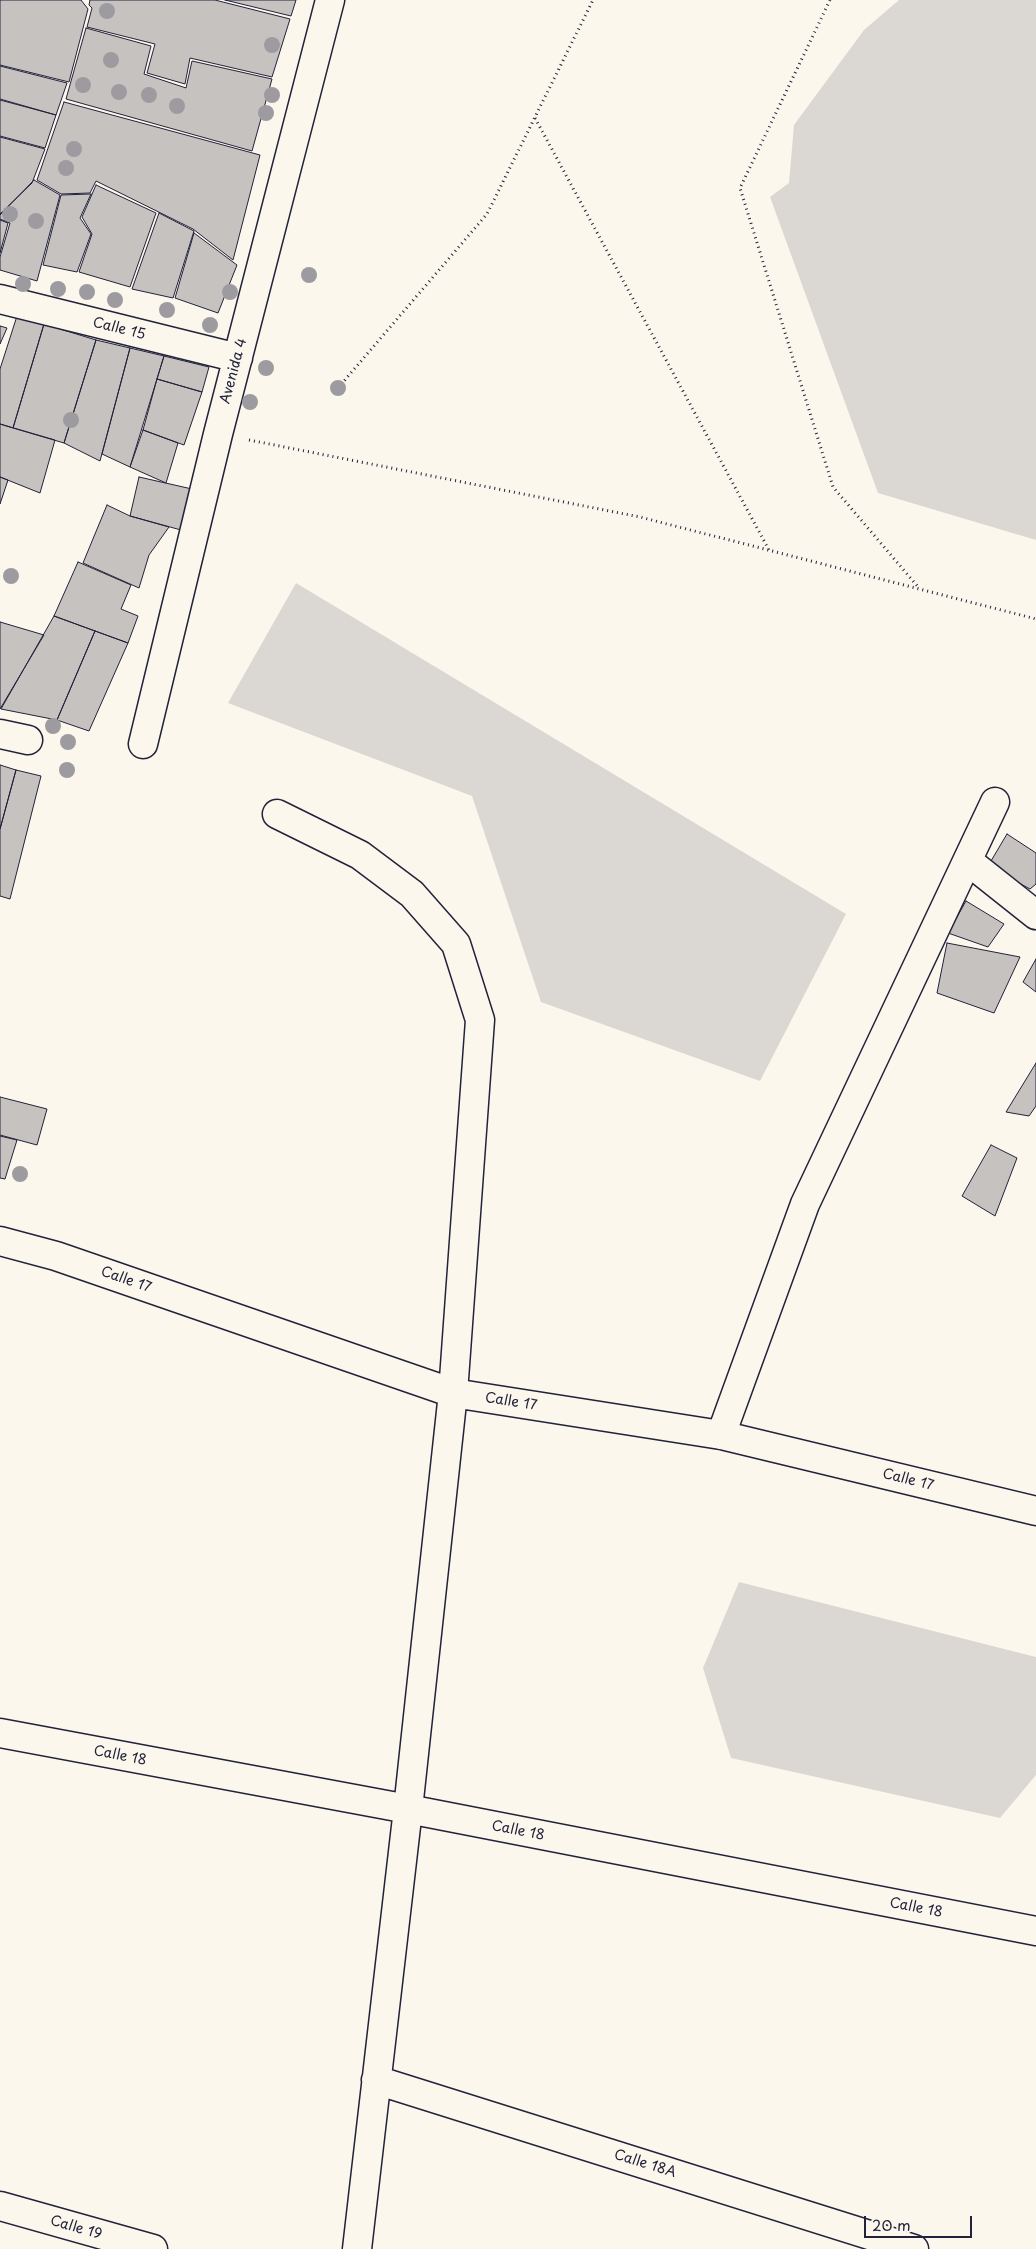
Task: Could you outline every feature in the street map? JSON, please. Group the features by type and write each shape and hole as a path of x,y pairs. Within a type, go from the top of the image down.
{"street":[{"name":"Avenida 4","path":"143,744 218,434 330,0"},
{"name":"Calle 15","path":"0,299 238,358"},
{"path":"0,734 28,740"},
{"path":"721,1435 805,1204 995,802"},
{"path":"277,814 360,855 412,894 456,944 480,1020 453,1393 408,1810 357,2249"},
{"path":"968,861 1036,916"},
{"name":"Calle 17","path":"0,1241 56,1256 453,1393 721,1435 1036,1511"},
{"name":"Calle 18","path":"0,1733 1036,1932"},
{"name":"Calle 18A","path":"376,2080 914,2249"},
{"name":"Calle 19","path":"0,2206 153,2249"}],"path":[{"path":"338,388 487,214 593,0"},
{"path":"830,0 740,188 833,487 919,589"},
{"path":"535,118 770,551"},
{"path":"218,434 640,517 1036,619"}],"shaded area":[{"path":"899,0 1036,0 1036,540 878,493 770,197 789,183 794,125 864,30"},
{"path":"296,583 846,914 760,1081 541,1002 472,796 228,703"},
{"path":"739,1582 1036,1657 1036,1775 1000,1818 731,1758 703,1668"}],"building":[{"path":"0,0 81,0 88,9 69,82 0,65"},
{"path":"90,0 215,0 290,19 272,77 190,58 185,84 147,73 155,44 87,27 92,8 89,5"},
{"path":"225,0 296,0 291,16"},
{"path":"86,28 151,46 144,74 186,88 192,61 272,79 252,151 66,99"},
{"path":"0,66 67,83 56,115 0,99"},
{"path":"0,100 56,115 45,148 0,136"},
{"path":"64,102 260,155 233,260 193,229 96,181 90,193 61,194 37,180"},
{"path":"0,137 45,149 32,183 0,214"},
{"path":"34,180 60,195 37,281 0,270 0,257 10,223 0,219 0,215"},
{"path":"96,185 156,213 130,287 79,272 92,234 82,217"},
{"path":"91,194 80,218 91,234 77,272 43,265 61,195"},
{"path":"159,213 194,231 173,298 132,289"},
{"path":"0,220 8,223 0,253"},
{"path":"194,233 237,265 218,313 175,298"},
{"path":"17,316 44,324 13,428 0,424 0,369"},
{"path":"44,324 96,340 64,443 13,428"},
{"path":"0,326 7,328 0,344"},
{"path":"96,340 130,348 100,461 64,443"},
{"path":"130,348 164,356 130,467 102,454"},
{"path":"164,356 209,367 202,392 157,379"},
{"path":"157,379 202,392 184,445 143,430"},
{"path":"0,424 55,440 40,493 0,477"},
{"path":"143,430 178,443 166,483 130,467"},
{"path":"0,477 8,480 0,504"},
{"path":"139,477 192,489 181,530 130,516"},
{"path":"107,505 130,516 169,527 149,555 139,588 83,563"},
{"path":"78,562 131,585 121,609 138,616 128,643 54,616"},
{"path":"54,616 95,631 57,720 1,709"},
{"path":"0,622 44,635 0,709"},
{"path":"95,631 128,643 89,731 57,720"},
{"path":"0,765 16,770 0,829"},
{"path":"16,770 41,776 10,899 0,896 0,829"},
{"path":"1007,834 1036,853 1036,884 1030,889 988,866"},
{"path":"966,901 1004,924 988,947 948,933"},
{"path":"947,943 1020,957 994,1013 937,993"},
{"path":"1036,959 1036,992 1023,982"},
{"path":"1036,1063 1036,1106 1029,1116 1006,1112"},
{"path":"0,1097 47,1109 37,1145 0,1135"},
{"path":"0,1136 17,1140 5,1179 0,1178"},
{"path":"991,1145 1017,1158 995,1216 962,1196"}]}
